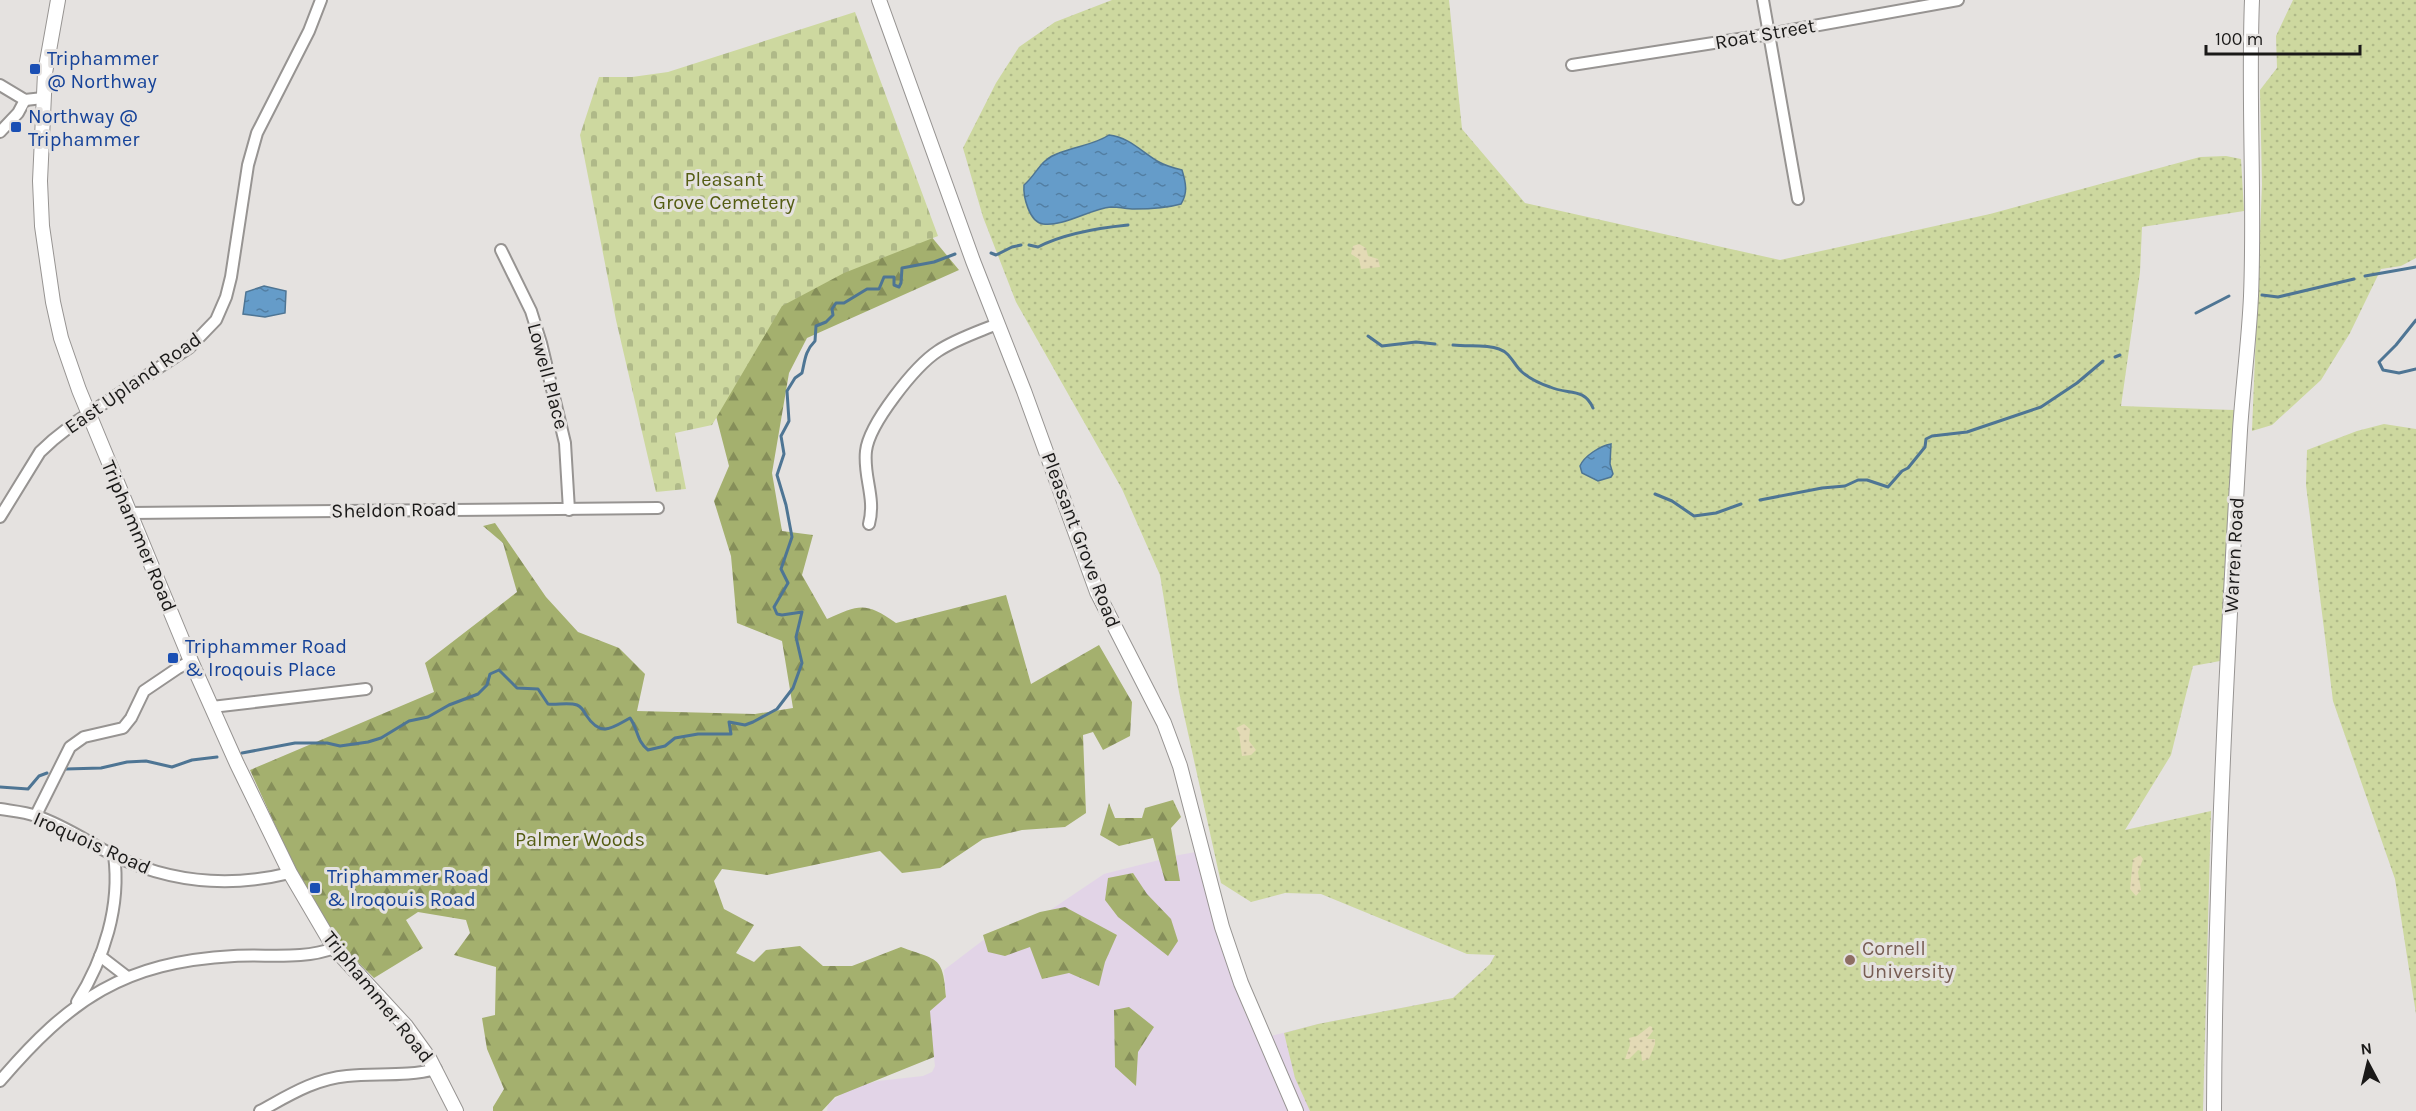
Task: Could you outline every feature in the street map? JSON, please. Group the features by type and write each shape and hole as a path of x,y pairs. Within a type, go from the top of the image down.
{"street":[{"name":"Triphammer Road","path":"58,0 45,73 40,181 42,226 49,283 61,338 89,413 191,661 237,764 290,873 334,948 405,1026 436,1069 456,1111"},
{"name":"East Upland Road","path":"0,517 40,452 66,428 189,348 216,320 226,297 231,277 242,196 257,133 305,39 321,0"},
{"name":"Pleasant Grove Road","path":"879,0 1097,592 1164,723 1180,766 1226,939 1241,983 1296,1111"},
{"path":"1763,0 1798,200"},
{"name":"Roat Street","path":"1572,65 1958,0"},
{"name":"Warren Road","path":"2214,1111 2215,999 2223,785 2241,429 2251,301 2252,0"},
{"path":"0,85 25,100 43,98"},
{"path":"0,132 18,113 25,100"},
{"name":"Lowell Place","path":"501,250 531,311 541,343 565,443 569,510"},
{"path":"869,524 873,510 866,450 873,430 904,384 933,354 998,324"},
{"name":"Sheldon Road","path":"130,513 658,508"},
{"path":"36,815 70,747 84,736 123,728 131,718 144,691 191,661"},
{"path":"212,707 366,689"},
{"name":"Iroquois Road","path":"0,809 36,815 85,838 114,855 164,875 212,883 261,880 290,873"},
{"path":"76,1004 92,978 111,919 115,892 114,855"},
{"path":"0,1081 20,1057 76,1004 126,976 188,960 317,953 334,948"},
{"path":"100,956 126,976"},
{"path":"266,1109 316,1082 345,1076 404,1076 436,1069"}],"shaded area":[{"name":"Cornell University","path":"2211,811 2203,1111 827,1111 828,1104 850,1088 878,1081 923,1076 932,1072 935,1066 928,1025 930,1011 946,997 944,970 982,941 1046,913 1104,874 1179,855 1196,852 1222,950 1245,1013 1259,1039 1318,1024 1453,998 1490,964 1495,955 1958,927"}],"green space":[{"path":"1112,0 1449,0 1462,129 1525,203 1780,260 1990,214 2200,157 2226,156 2241,159 2244,211 2142,227 2140,272 2121,406 2234,410 2220,661 2193,666 2171,755 2125,830 2211,811 2203,1111 1310,1111 1295,1078 1284,1033 1318,1024 1453,998 1490,964 1495,955 1467,954 1321,894 1285,893 1251,902 1221,883 1179,692 1160,575 1122,489 1016,302 983,217 963,148 996,83 1019,47 1055,22"},
{"path":"2293,0 2416,0 2416,258 2401,266 2381,269 2350,333 2321,380 2272,425 2252,431 2262,185 2260,90 2277,68 2276,36"},
{"name":"Pleasant Grove Cemetery","path":"855,12 938,236 844,273 782,306 712,425 675,433 686,489 656,492 616,320 580,135 599,77 632,77 668,72"},
{"name":"Palmer Woods","path":"930,235 959,270 807,338 789,373 772,473 782,531 813,535 802,575 827,619 847,610 863,608 877,611 896,623 1006,595 1031,684 1099,645 1132,702 1130,736 1103,750 1093,732 1083,735 1086,813 1065,827 1022,830 983,839 940,868 902,873 880,851 767,875 722,869 714,881 724,909 754,925 736,953 754,962 766,950 800,946 823,966 852,966 901,947 936,962 943,973 946,997 930,1011 934,1057 835,1097 822,1111 493,1111 504,1089 487,1049 482,1018 495,1015 496,967 454,955 470,933 466,920 418,912 406,920 423,948 374,978 321,926 250,770 434,692 425,663 517,592 503,543 483,526 495,523 546,597 578,632 619,648 645,674 637,711 755,714 793,708 782,641 737,623 731,556 714,501 729,466 715,412 783,294"},
{"path":"2384,424 2416,429 2416,1014 2395,879 2333,701 2306,485 2307,450 2357,431"},
{"path":"1173,800 1181,817 1171,828 1180,881 1165,881 1153,838 1119,846 1100,835 1109,803 1115,818 1142,818 1145,808"},
{"path":"1133,873 1147,894 1171,919 1178,941 1168,956 1118,917 1105,900 1108,878"},
{"path":"1065,907 1117,935 1105,962 1099,986 1069,973 1042,979 1030,947 1005,956 988,952 983,935 1040,912"},
{"path":"1129,1007 1154,1027 1138,1052 1136,1086 1115,1067 1114,1010"}],"sand":[{"path":"1359,244 1366,248 1368,256 1378,259 1380,267 1361,269 1359,259 1351,254 1353,246"},
{"path":"1244,724 1250,729 1249,741 1256,750 1251,755 1242,756 1239,733 1236,728"},
{"path":"2140,855 2143,859 2138,872 2141,890 2136,896 2130,889 2133,859"},
{"path":"1650,1026 1653,1031 1647,1039 1655,1039 1655,1044 1649,1059 1642,1061 1641,1051 1638,1050 1629,1059 1625,1059 1630,1045 1629,1038 1637,1036"}],"water":[{"path":"1109,135 1129,142 1170,167 1182,170 1186,188 1181,204 1146,209 1103,208 1051,224 1043,224 1034,219 1028,208 1024,185 1043,163 1052,156"},
{"path":"264,286 286,291 285,313 265,317 243,314 246,292"},
{"path":"1611,444 1610,464 1613,474 1611,477 1598,481 1582,473 1580,466 1589,455"}],"waterway":[{"path":"1029,245 1038,247 1082,232 1128,225"},
{"path":"991,253 996,255 1021,245"},
{"path":"242,753 295,743 327,743 340,746 381,738 409,721 428,717 449,705 478,694 487,685 490,674 499,670 517,688 538,689 548,704 579,706 591,722 602,729 612,728 630,718 644,747 648,750 665,746 675,738 698,734 731,734 729,722 745,725 777,709 793,688 802,663 796,637 802,612 782,615 777,614 774,607 788,583 781,569 792,537 777,475 784,454 781,436 789,421 787,391 795,378 802,373 807,352 815,341 816,326 826,322 833,315 832,309 836,303 844,303 867,289 879,289 884,277 894,277 894,285 899,287 902,268 934,262 955,254"},
{"path":"2365,276 2416,267"},
{"path":"2262,295 2278,297 2354,279"},
{"path":"2196,313 2229,296"},
{"path":"2416,320 2379,362 2383,370 2399,373 2416,369"},
{"path":"1368,336 1382,346 1416,342 1435,344"},
{"path":"1453,345 1499,349 1528,376 1557,389 1580,394 1589,401 1593,408"},
{"path":"2115,357 2120,355"},
{"path":"1760,500 1845,486 1858,480 1867,480 1888,487 1925,447 1926,439 1932,436 1967,432 2041,407 2077,383 2103,361"},
{"path":"1655,494 1672,501 1694,516 1716,513 1741,504"},
{"path":"66,769 101,768 127,762 146,761 172,767 192,760 217,757"},
{"path":"0,787 28,789 39,776 47,773"}],"place":[{"name":"Triphammer @ Northway","path":"35,69"},
{"name":"Northway @ Triphammer","path":"16,127"},
{"name":"Triphammer Road & Iroqouis Place","path":"173,658"},
{"name":"Triphammer Road & Iroqouis Road","path":"315,888"},
{"name":"Cornell University","path":"1850,960"}]}
